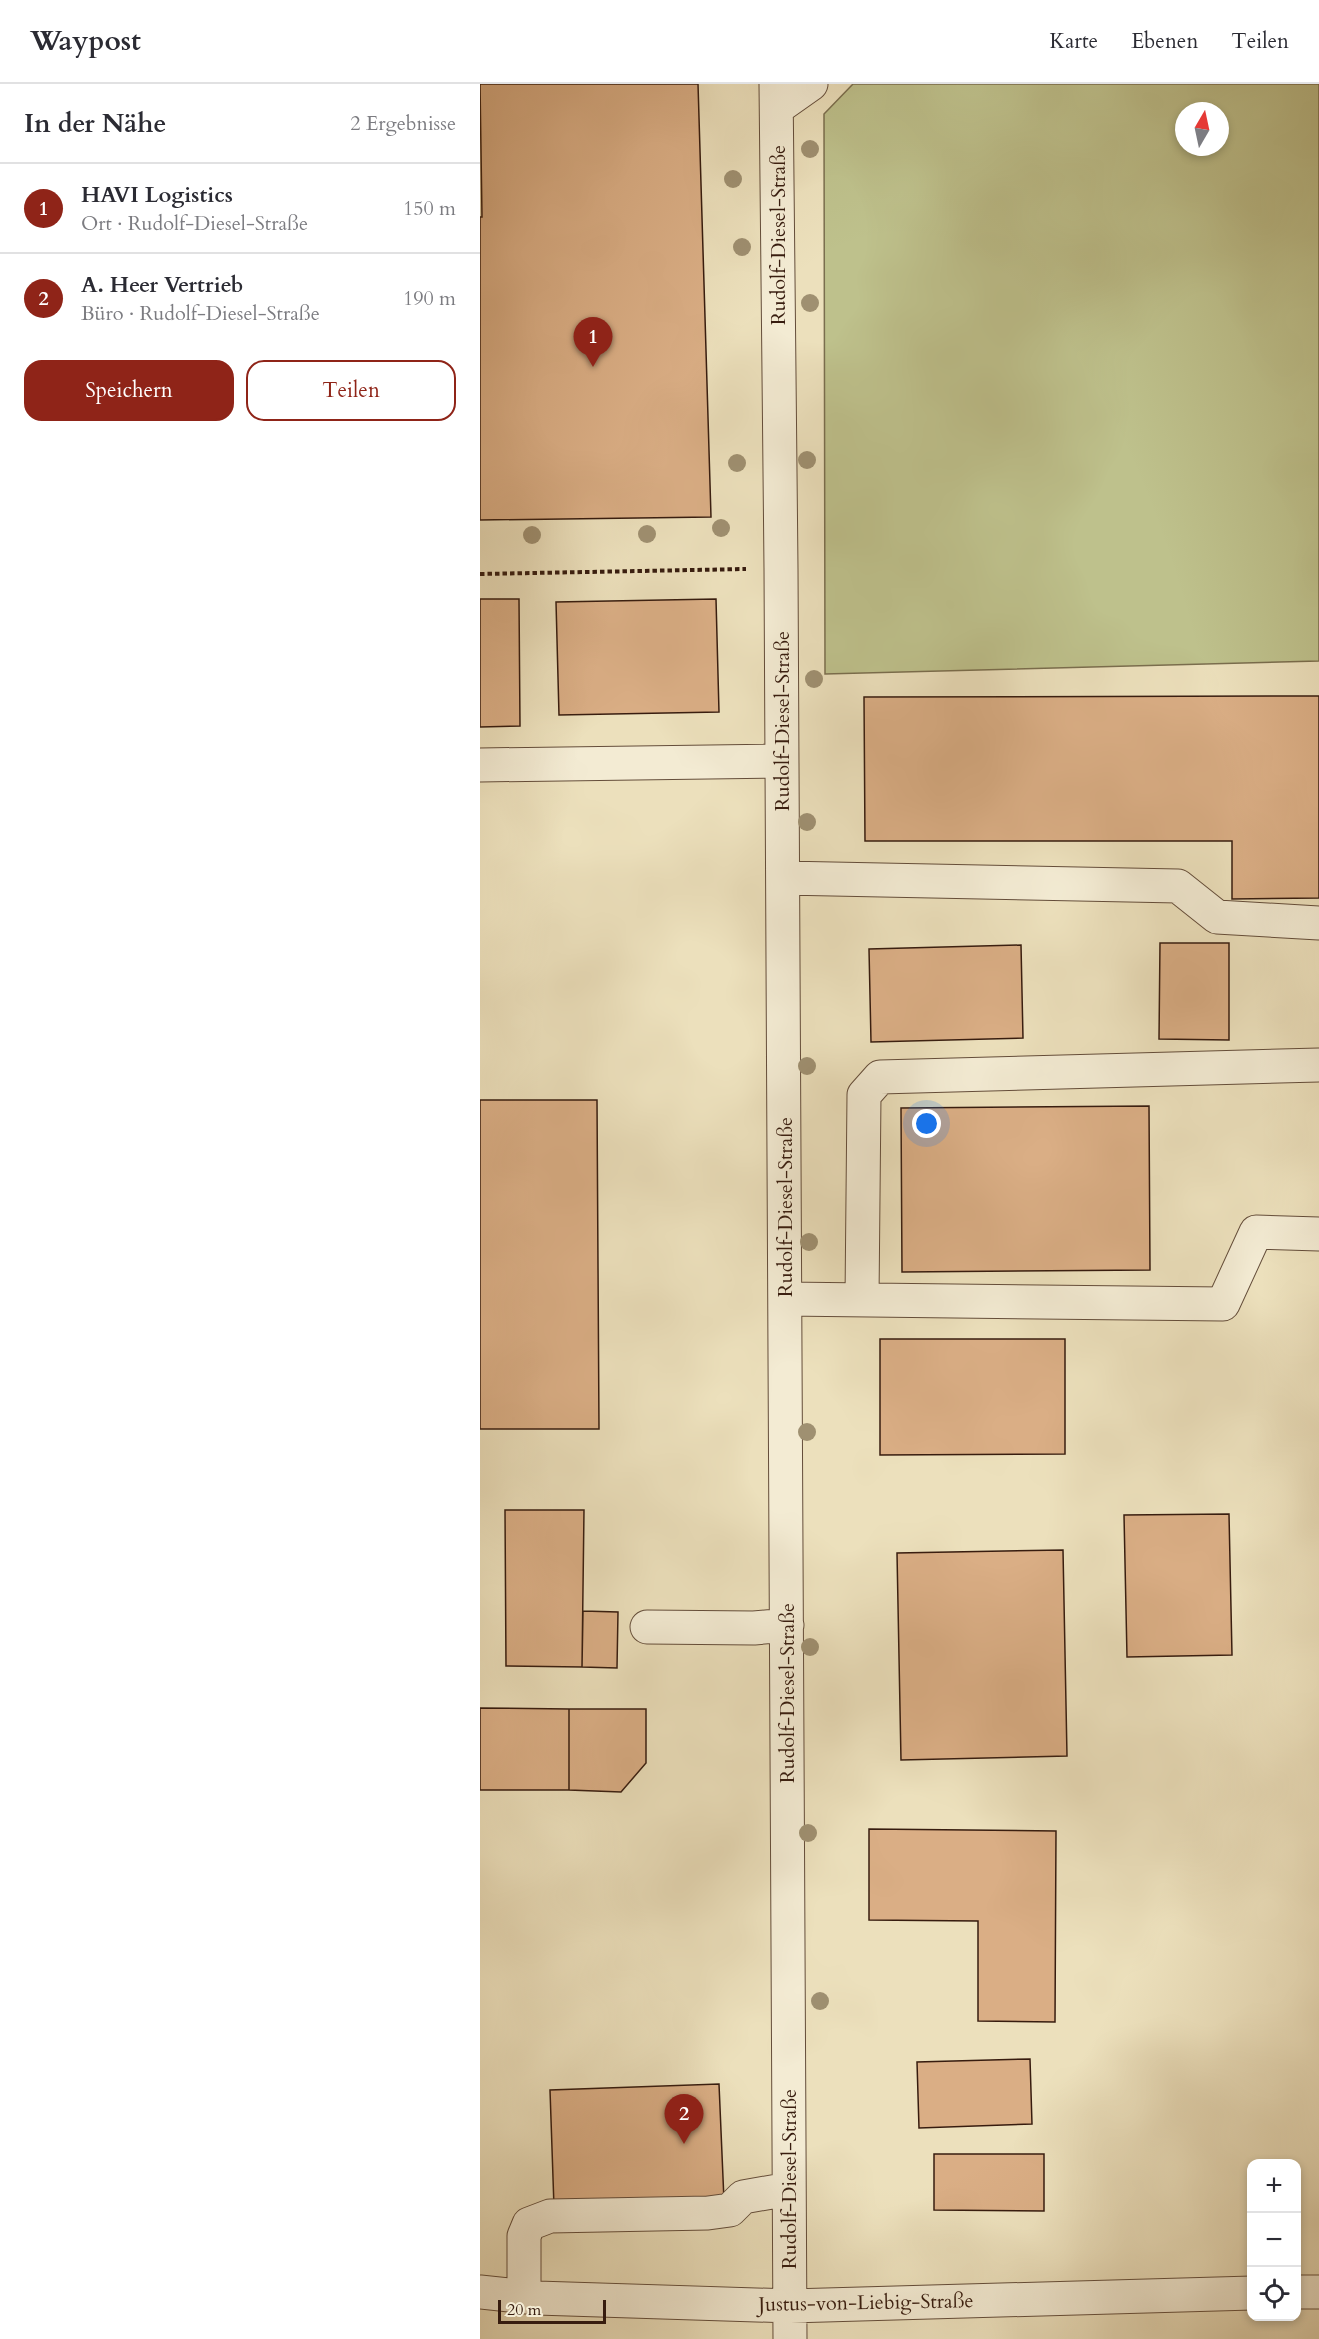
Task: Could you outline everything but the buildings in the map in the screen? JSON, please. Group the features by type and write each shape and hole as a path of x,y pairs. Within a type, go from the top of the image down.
{"street":[{"name":"Rudolf-Diesel-Straße","path":"790,2339 783,878 776,96 811,84"},
{"path":"480,765 782,760"},
{"path":"783,878 1178,886 1217,917 1319,923"},
{"path":"862,1299 864,1095 880,1077 1319,1065"},
{"path":"785,1299 1223,1304 1256,1232 1319,1234"},
{"path":"646,1627 754,1628 787,1625"},
{"path":"524,2297 524,2236 530,2224 550,2216 708,2213 730,2210 743,2197 789,2189"},
{"name":"Justus-von-Liebig-Straße","path":"480,2292 524,2297 790,2306 1247,2294"},
{"path":"1301,2292 1319,2292"}],"path":[{"path":"480,574 781,568"}],"green space":[{"path":"853,84 1319,84 1319,661 825,674 824,114"}],"place":[{"name":"HAVI Logistics","path":"593,367"},
{"name":"A. Heer Vertrieb","path":"684,2144"}]}
